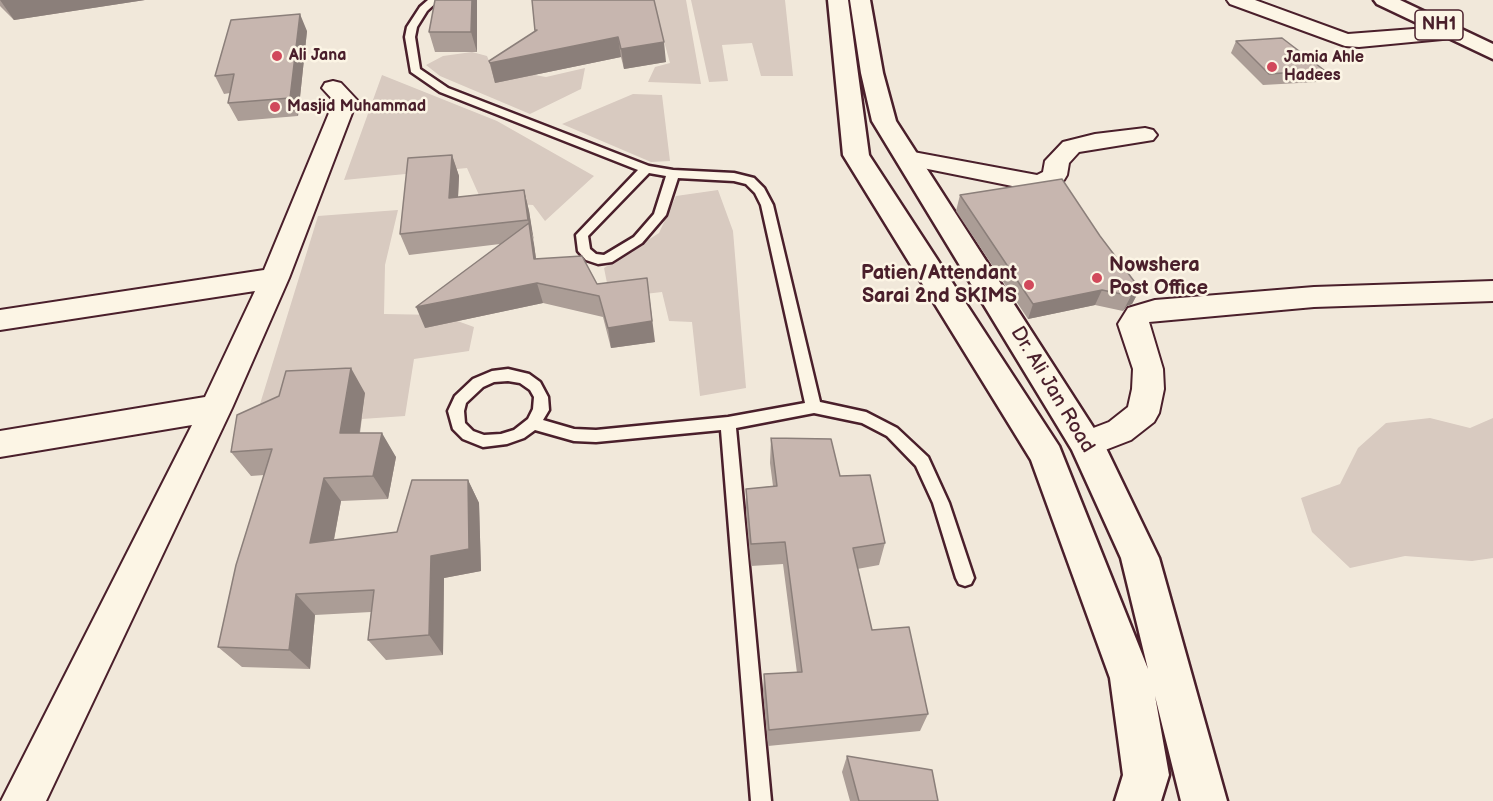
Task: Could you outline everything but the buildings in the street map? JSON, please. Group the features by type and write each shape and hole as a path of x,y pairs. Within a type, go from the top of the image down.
{"main road":[{"name":"Dr. Ali Jan Road","path":"838,0 856,155 1047,456 1131,678 1146,776 1138,801"},
{"name":"Dr. Ali Jan Road","path":"860,0 872,73 884,121 1087,444 1140,558 1204,801"},
{"name":"NH1","path":"1384,0 1493,52"},
{"path":"852,125 884,121"}],"street":[{"path":"1237,0 1345,40 1359,41 1453,32"},
{"path":"23,801 216,408 275,278 346,100 333,88"},
{"path":"908,158 1038,183 1049,180 1055,175 1057,161 1071,147 1095,141 1144,135"},
{"path":"0,320 275,278"},
{"path":"1087,444 1120,431 1143,413 1148,389 1148,369 1133,324 1138,315 1155,310 1314,297 1493,291"},
{"path":"0,444 216,408"}],"lane":[{"path":"434,0 423,9 412,27 410,37 416,70 444,90 646,169 673,174 734,177 750,181 760,191 767,205 814,407"},
{"path":"646,169 582,235 584,251 591,257 598,260 607,259 638,240 660,215 673,174"},
{"path":"492,377 524,378 535,386 541,397 541,410 533,423 519,434 501,440 483,441 468,435 458,424 456,411 460,400 478,383 492,377"},
{"path":"533,423 574,435 596,436 728,423 814,407 866,418 892,432 922,462 941,503 965,578"},
{"path":"728,423 761,801"}],"shaded area":[{"path":"583,0 686,0 701,84 648,82 655,67 670,63 657,16"},
{"path":"691,0 785,0 793,76 761,76 752,43 722,45 728,81 709,82"},
{"path":"472,52 487,56 496,77 523,73 546,77 585,68 581,89 530,114 440,76 426,65 443,56"},
{"path":"382,75 497,121 594,176 545,221 533,205 482,202 467,168 344,180"},
{"path":"633,94 662,95 670,161 651,162 562,124"},
{"path":"718,190 733,231 746,388 700,396 692,322 669,321 662,292 610,298 604,268 659,233 676,196"},
{"path":"398,210 385,265 384,314 441,315 474,327 469,351 414,359 405,416 362,419 365,393 252,430 318,216"},
{"path":"1430,418 1470,428 1493,418 1493,558 1472,561 1405,556 1350,568 1312,532 1301,498 1340,484 1358,448 1386,423"}],"place":[{"name":"Ali Jana","path":"277,56"},
{"name":"Jamia Ahle Hadees","path":"1272,67"},
{"name":"Masjid Muhammad","path":"275,107"},
{"name":"Nowshera Post Office","path":"1097,278"},
{"name":"Patien/Attendant Sarai 2nd SKIMS","path":"1029,285"}]}
